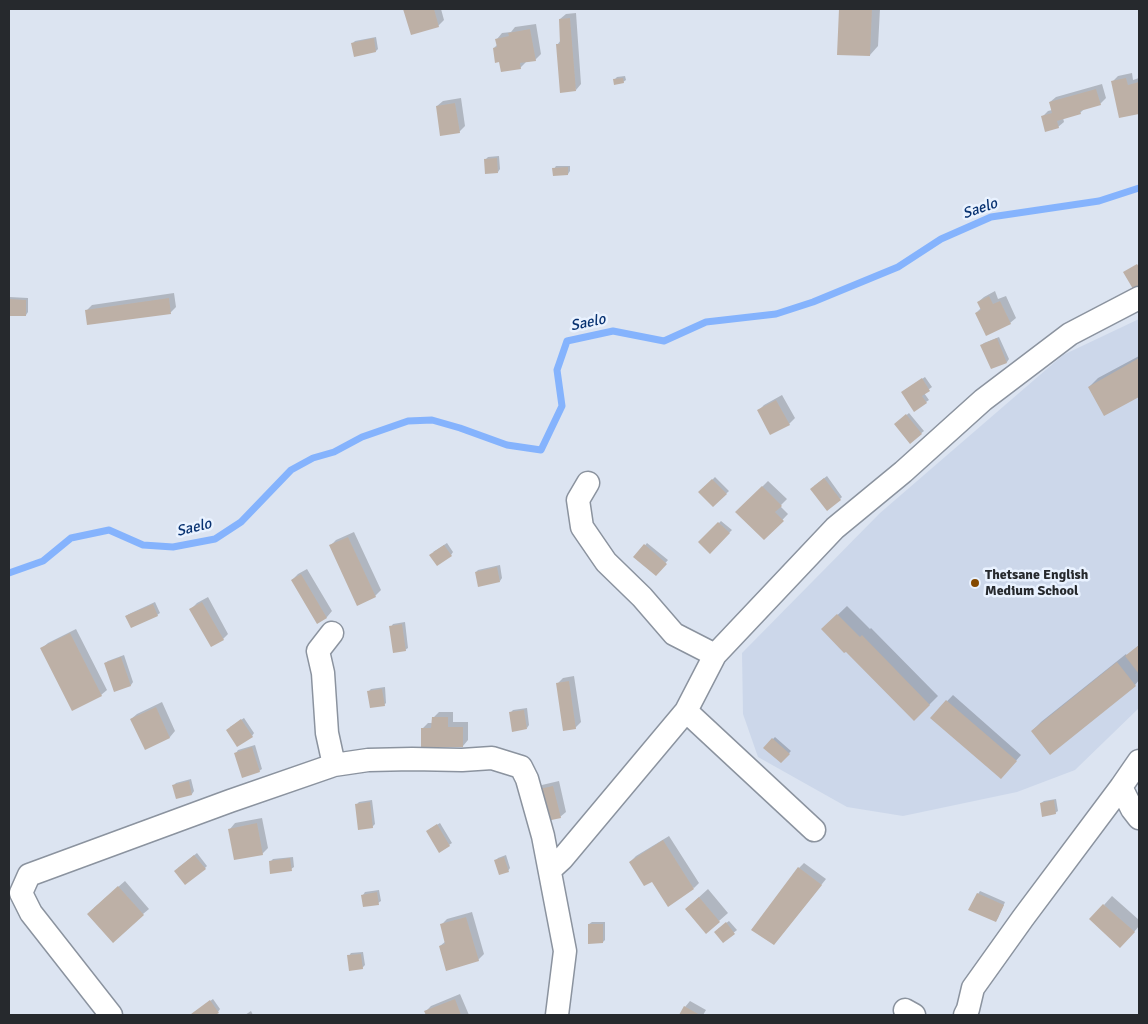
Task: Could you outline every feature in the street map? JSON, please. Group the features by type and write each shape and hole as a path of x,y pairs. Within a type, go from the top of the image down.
{"street":[{"path":"550,870 562,859 686,711 715,655 835,528 903,472 983,400 1070,334 1139,298"},
{"path":"588,483 578,500 582,527 606,562 642,596 674,634 715,655"},
{"path":"332,633 318,650 327,733 334,765"},
{"path":"686,711 814,830"},
{"path":"111,1015 31,913 21,893 29,875 334,765 377,760 492,758 521,767 528,779 541,826 565,951 557,1015"},
{"path":"965,1015 973,988 1139,761"},
{"path":"1121,787 1132,809 1139,818"}],"shaded area":[{"name":"Thetsane English Medium School","path":"1139,319 1139,708 1075,770 1017,792 903,816 847,807 758,757 743,714 742,653 880,513 1063,355"}],"building":[{"path":"403,9 434,9 439,27 411,35"},
{"path":"839,9 872,9 870,56 837,55"},
{"path":"570,18 576,91 560,93 556,44 560,44 559,19"},
{"path":"530,29 536,61 520,63 521,69 501,72 499,62 495,63 493,48 497,47 495,39 509,36 508,33"},
{"path":"374,38 376,52 354,57 351,43"},
{"path":"623,78 624,83 614,85 613,79"},
{"path":"1126,78 1128,85 1139,82 1139,114 1119,118 1111,81"},
{"path":"1096,89 1101,105 1080,111 1081,114 1057,121 1059,128 1045,132 1041,116 1052,113 1049,102"},
{"path":"455,103 460,133 440,136 436,106"},
{"path":"497,158 498,173 485,174 484,159"},
{"path":"568,167 568,175 553,176 552,168"},
{"path":"1137,264 1139,267 1139,286 1133,289 1123,272"},
{"path":"989,296 993,304 1000,301 1011,324 986,336 975,313 981,310 977,302"},
{"path":"169,298 171,314 87,325 85,310"},
{"path":"9,299 26,300 26,316 9,316"},
{"path":"997,338 1007,363 991,369 980,345"},
{"path":"1139,358 1139,397 1104,416 1088,387"},
{"path":"922,378 930,391 922,396 927,403 914,412 901,392"},
{"path":"776,400 790,425 770,435 757,410"},
{"path":"906,414 922,434 910,444 894,424"},
{"path":"824,478 841,500 827,511 810,489"},
{"path":"712,479 727,494 713,507 698,492"},
{"path":"762,486 782,506 775,512 784,521 764,540 735,512"},
{"path":"718,522 730,533 710,554 698,542"},
{"path":"348,537 376,597 357,606 329,545"},
{"path":"644,544 667,564 656,576 633,557"},
{"path":"444,545 452,556 437,566 429,555"},
{"path":"497,567 500,582 478,587 475,572"},
{"path":"301,574 327,618 317,624 291,580"},
{"path":"202,602 224,640 211,647 189,609"},
{"path":"153,604 158,616 131,628 125,616"},
{"path":"837,614 860,637 862,635 930,705 914,721 821,629"},
{"path":"402,624 406,651 393,653 389,626"},
{"path":"70,633 102,696 72,711 40,648"},
{"path":"1139,645 1139,674 1125,656"},
{"path":"121,657 131,686 114,692 104,663"},
{"path":"1117,662 1136,686 1050,755 1031,731"},
{"path":"569,681 576,729 563,731 556,683"},
{"path":"382,689 385,706 370,708 367,691"},
{"path":"946,700 1017,761 1001,779 930,718"},
{"path":"156,707 170,738 145,750 130,719"},
{"path":"524,710 527,729 512,732 509,712"},
{"path":"432,717 448,717 448,727 463,727 463,747 421,747 421,728 431,728"},
{"path":"241,719 253,737 237,747 226,730"},
{"path":"772,738 790,754 781,763 763,748"},
{"path":"252,747 260,772 242,778 234,753"},
{"path":"189,781 192,795 176,799 172,785"},
{"path":"553,786 561,818 542,822 535,790"},
{"path":"1054,800 1056,814 1042,817 1040,803"},
{"path":"370,802 373,828 358,830 355,804"},
{"path":"257,823 263,855 234,860 228,829"},
{"path":"437,824 450,846 439,853 426,831"},
{"path":"663,840 694,889 668,907 652,882 644,886 629,862"},
{"path":"194,855 206,869 185,885 174,871"},
{"path":"504,857 509,872 499,875 494,860"},
{"path":"290,858 292,871 270,874 269,861"},
{"path":"798,867 822,885 774,945 751,930"},
{"path":"118,886 144,915 113,943 87,914"},
{"path":"377,892 379,905 363,907 361,895"},
{"path":"977,893 1004,905 996,922 968,910"},
{"path":"699,897 720,922 706,934 685,909"},
{"path":"1103,904 1135,932 1120,948 1089,919"},
{"path":"466,917 479,961 446,971 439,946 445,944 440,924"},
{"path":"726,922 735,934 723,943 714,932"},
{"path":"588,924 603,924 603,943 588,944"},
{"path":"361,954 363,969 349,971 347,955"},
{"path":"455,999 461,1015 426,1015 424,1011"},
{"path":"210,1000 219,1013 215,1015 191,1014"},
{"path":"684,1006 700,1015 679,1015"}],"waterway":[{"name":"Saelo","path":"9,573 43,561 71,538 109,530 143,545 173,547 215,539 241,522 291,470 313,458 334,452 362,437 408,421 432,420 507,445 541,450 562,406 557,370 567,341 613,331 664,341 706,322 776,314 813,302 898,267 941,239 991,217 1099,201 1139,188"}],"place":[{"name":"Thetsane English Medium School","path":"975,583"}]}
